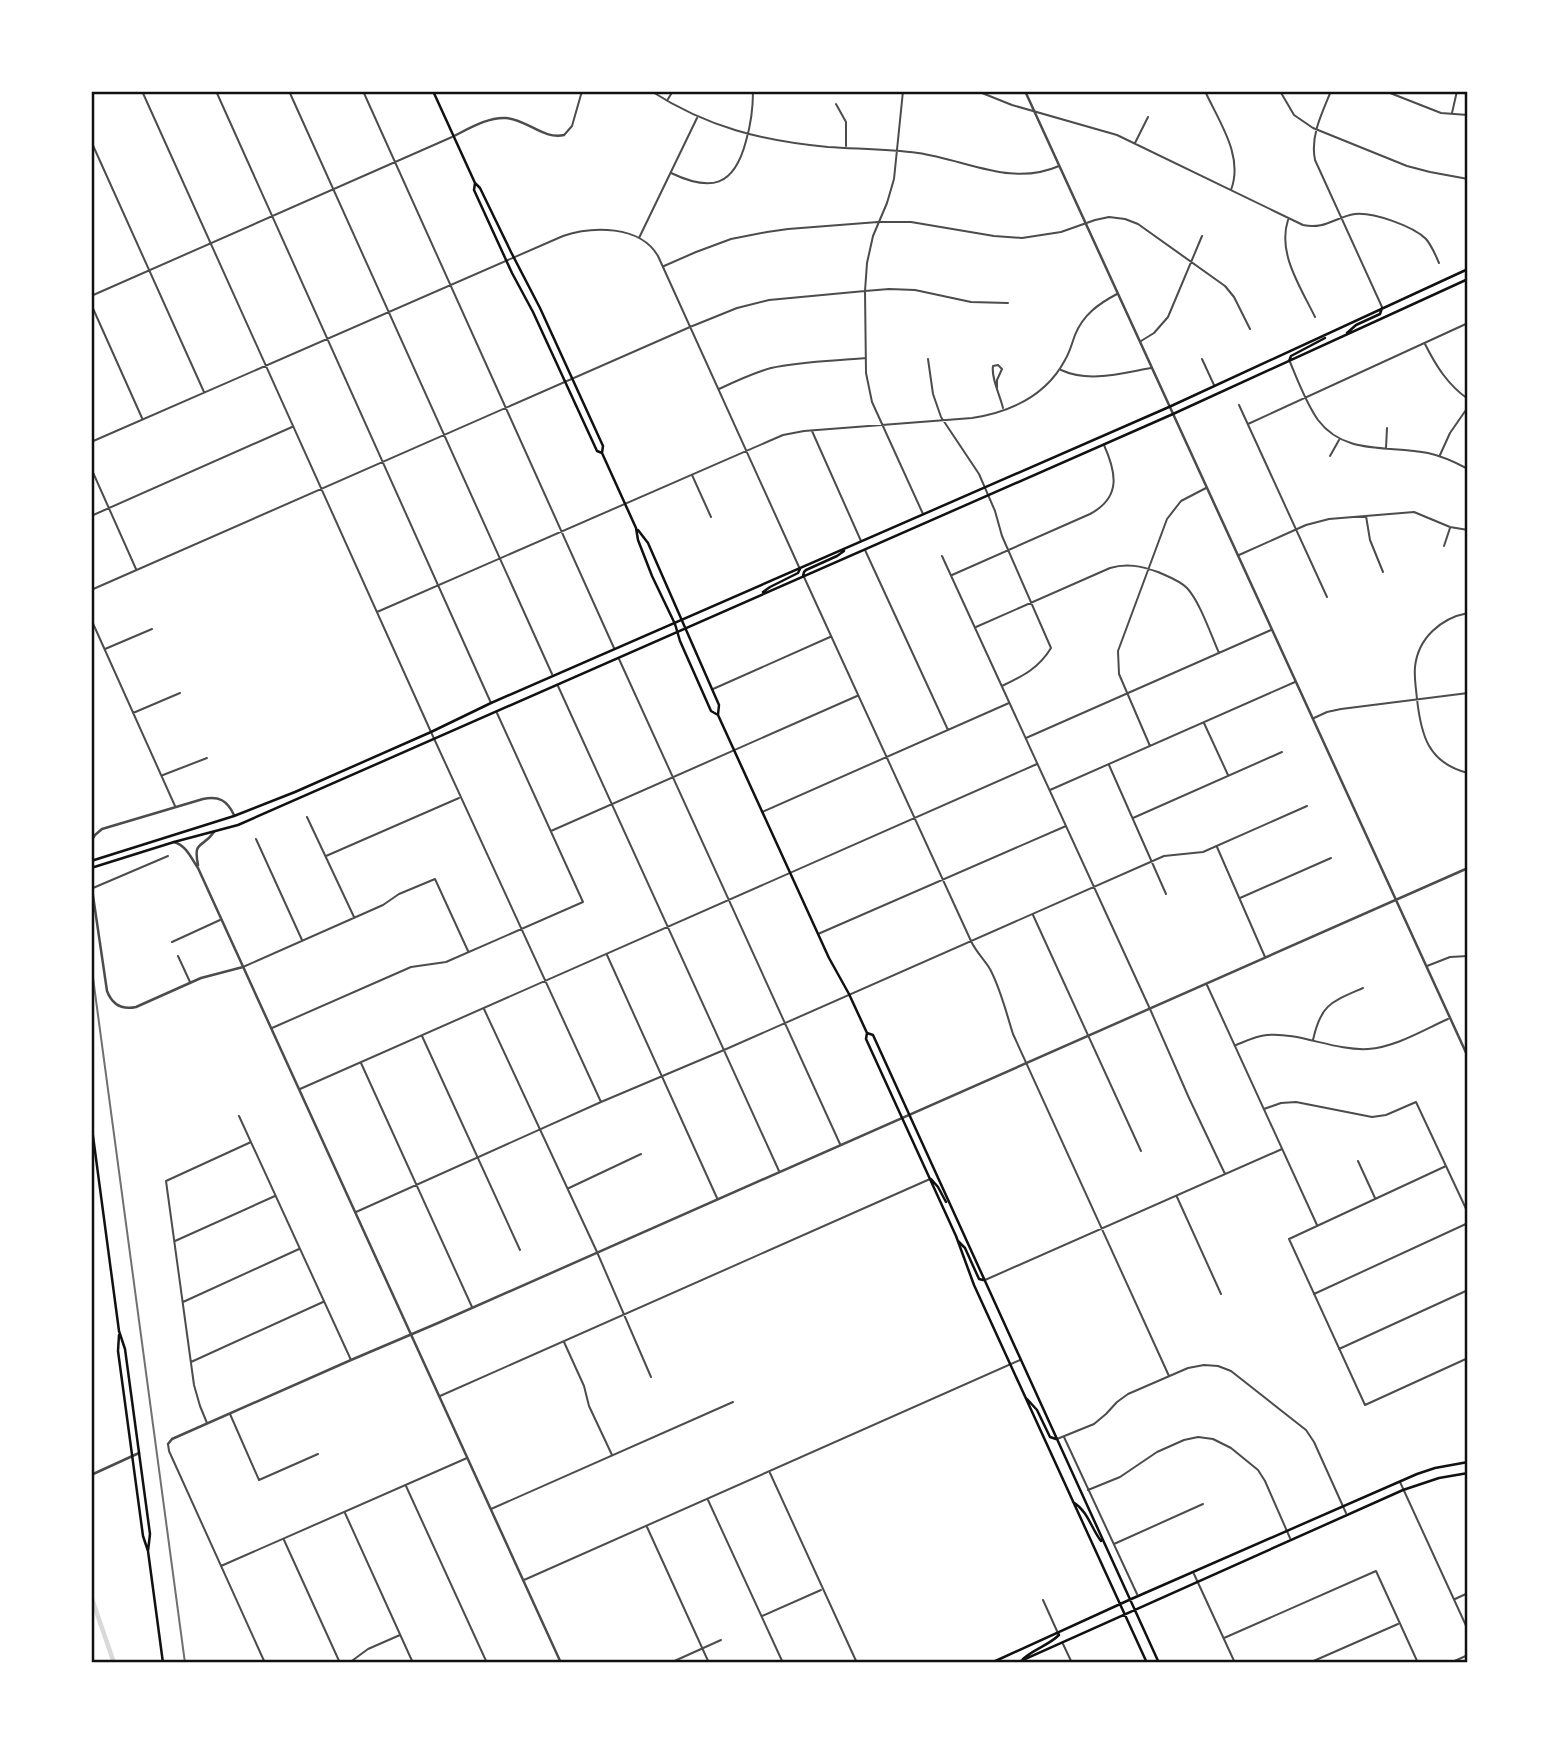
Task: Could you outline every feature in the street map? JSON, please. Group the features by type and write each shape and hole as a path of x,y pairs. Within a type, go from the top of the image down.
{"main road":[{"path":"433,91 475,183 480,188 540,308 603,446 602,453 636,528 648,543 719,705 718,715 733,751 817,935 867,1033 866,1039 958,1241 974,1285 1147,1662"},
{"path":"475,183 474,190 506,260 597,451 602,453"},
{"path":"91,861 234,816 295,792 491,703 1169,407 1468,270"},
{"path":"91,868 239,825 1172,414 1468,279"},
{"path":"1344,336 1356,325 1380,314 1382,308"},
{"path":"1289,361 1291,356 1333,332"},
{"path":"636,528 644,557 711,711 718,715"},
{"path":"803,576 806,570 837,556 846,548"},
{"path":"757,597 798,573 800,568"},
{"path":"867,1033 873,1035 1159,1663"},
{"path":"91,1121 119,1331 118,1351 163,1663"},
{"path":"930,1179 938,1187 953,1214"},
{"path":"958,1241 965,1248 979,1279 984,1280"},
{"path":"119,1331 125,1349 150,1534 148,1551"},
{"path":"1025,1396 1037,1410 1050,1437 1056,1439"},
{"path":"991,1663 1399,1481 1435,1468 1468,1462"},
{"path":"1018,1662 1403,1490 1434,1479 1468,1473"},
{"path":"1073,1502 1083,1509 1094,1533 1105,1546"},
{"path":"1018,1662 1057,1638 1058,1632"}],"street":[{"path":"142,91 601,1102"},
{"path":"216,91 491,703"},
{"path":"289,91 554,676"},
{"path":"363,91 614,649"},
{"path":"91,296 489,120 503,117 551,136 564,135 572,126 582,91"},
{"path":"652,91 697,117 748,135 790,143 934,156 1013,175 1034,174 1059,166"},
{"path":"667,101 673,91"},
{"path":"671,173 704,184 718,181 730,174 738,164 748,135 753,111 753,91"},
{"path":"903,91 898,151 891,191 869,251 865,291 866,373 870,393 923,515"},
{"path":"977,91 997,100 1117,135 1303,225 1316,227 1355,215 1370,215 1413,230 1428,242 1439,262"},
{"path":"1025,91 1468,1057"},
{"path":"1205,91 1235,158 1236,174 1231,191"},
{"path":"1280,91 1294,115 1316,130 1407,166 1468,179"},
{"path":"1331,91 1316,130 1313,144 1315,160 1382,308"},
{"path":"1385,91 1432,110 1468,115"},
{"path":"1452,114 1457,91"},
{"path":"836,104 846,122 846,148"},
{"path":"639,238 697,117"},
{"path":"1135,144 1148,117"},
{"path":"91,141 205,393"},
{"path":"663,267 711,246 788,229 878,222 927,224 994,236 1022,238 1061,233 1109,217 1131,221 1230,291 1250,329"},
{"path":"1288,219 1284,234 1287,256 1315,317"},
{"path":"91,442 563,236 583,230 614,231 639,238 651,246 663,267 800,568"},
{"path":"1140,341 1154,333 1171,312 1202,236"},
{"path":"91,590 737,308 769,300 889,289 915,290 971,302 1008,303"},
{"path":"377,612 783,435 811,430 972,418 1004,410 1032,397 1049,383 1060,369 1084,318 1098,305 1118,294"},
{"path":"91,304 143,419"},
{"path":"1248,424 1468,324"},
{"path":"1425,343 1445,378 1468,399"},
{"path":"719,389 772,368 866,358"},
{"path":"928,359 933,394 943,420 975,467 985,488 1008,550 1051,648 1035,668 1002,686"},
{"path":"1202,359 1214,386"},
{"path":"1289,361 1312,411 1322,425 1340,439 1357,446 1440,456 1468,468"},
{"path":"997,388 1002,369 998,365 993,366 992,370 997,388 1004,410"},
{"path":"1060,369 1091,377 1152,368"},
{"path":"1239,405 1327,597"},
{"path":"1440,456 1450,433 1468,407"},
{"path":"91,516 293,427"},
{"path":"1385,449 1387,428"},
{"path":"811,430 861,541"},
{"path":"1330,456 1340,439"},
{"path":"951,575 1090,514 1104,504 1112,492 1115,478 1104,444"},
{"path":"91,468 136,569"},
{"path":"692,474 711,517"},
{"path":"1150,746 1119,674 1118,651 1171,512 1188,496 1206,487"},
{"path":"1238,556 1296,529 1318,522 1366,515 1414,512 1450,527 1468,530"},
{"path":"1366,515 1370,540 1383,572"},
{"path":"1444,546 1450,527"},
{"path":"865,550 948,730"},
{"path":"942,556 1225,1174"},
{"path":"975,627 1110,568 1131,565 1148,568 1173,578 1186,588 1195,600 1219,653"},
{"path":"803,576 975,950 996,981 1013,1034 1170,1376"},
{"path":"1468,613 1443,621 1431,632 1421,646 1415,668 1422,731 1429,747 1446,764 1468,773"},
{"path":"91,620 175,807"},
{"path":"104,649 152,629"},
{"path":"1025,738 1272,629"},
{"path":"712,689 831,636"},
{"path":"619,658 841,1145"},
{"path":"1049,790 1296,681"},
{"path":"557,685 780,1172"},
{"path":"133,713 180,693"},
{"path":"1313,719 1335,710 1468,693"},
{"path":"551,831 858,696"},
{"path":"761,812 1009,703"},
{"path":"271,1028 411,967 440,964 583,902 496,712"},
{"path":"1204,722 1228,776"},
{"path":"1133,818 1282,752"},
{"path":"162,776 207,758"},
{"path":"299,1090 1037,764"},
{"path":"1109,764 1166,894"},
{"path":"91,841 102,830 213,797 222,799 230,806 234,816"},
{"path":"326,856 461,797"},
{"path":"355,1212 1152,861 1171,854 1196,854 1307,806"},
{"path":"307,817 354,918"},
{"path":"817,935 1066,825"},
{"path":"198,869 195,851 214,832"},
{"path":"256,839 303,940"},
{"path":"174,842 185,848 198,869 561,1663"},
{"path":"1216,846 1266,958"},
{"path":"92,888 168,856"},
{"path":"1239,898 1331,858"},
{"path":"265,1663 169,1451 168,1444 172,1439 1468,869"},
{"path":"91,882 106,988 116,1004 126,1008 211,975 243,967 383,905 399,894 435,878 468,952"},
{"path":"1033,914 1141,1151"},
{"path":"172,942 221,919"},
{"path":"607,954 718,1200"},
{"path":"178,956 190,983"},
{"path":"1426,967 1450,957 1468,956"},
{"path":"1207,984 1317,1226"},
{"path":"1313,1041 1317,1024 1327,1007 1363,988"},
{"path":"484,1008 597,1252 651,1377"},
{"path":"1235,1045 1267,1034 1350,1048 1377,1048 1450,1018"},
{"path":"422,1035 520,1250"},
{"path":"360,1062 472,1308"},
{"path":"1264,1109 1281,1103 1296,1102 1372,1117 1386,1115 1416,1102 1468,1213"},
{"path":"239,1116 351,1360"},
{"path":"208,1424 196,1396 190,1363 166,1181 251,1142"},
{"path":"984,1280 1282,1149"},
{"path":"568,1189 641,1154"},
{"path":"1358,1161 1375,1199"},
{"path":"1446,1166 1289,1239 1365,1405 1468,1358"},
{"path":"439,1396 930,1179"},
{"path":"174,1242 275,1195"},
{"path":"1177,1196 1221,1294"},
{"path":"1314,1294 1468,1223"},
{"path":"182,1302 300,1249"},
{"path":"1339,1349 1468,1290"},
{"path":"190,1363 324,1302"},
{"path":"564,1341 584,1386 589,1406 612,1455"},
{"path":"523,1581 1020,1360"},
{"path":"1056,1439 1100,1419 1128,1394 1188,1368 1218,1366 1236,1375 1306,1430 1347,1515"},
{"path":"490,1509 733,1402"},
{"path":"230,1413 259,1480 318,1454"},
{"path":"1064,1437 1138,1597"},
{"path":"1088,1490 1119,1477 1157,1452 1184,1440 1198,1437 1213,1439 1231,1448 1258,1470 1291,1540"},
{"path":"91,1475 139,1453"},
{"path":"221,1566 467,1458"},
{"path":"769,1472 857,1663"},
{"path":"1399,1481 1468,1630"},
{"path":"406,1485 487,1663"},
{"path":"708,1499 783,1663"},
{"path":"1113,1544 1203,1504"},
{"path":"344,1512 413,1663"},
{"path":"646,1526 709,1663"},
{"path":"283,1539 340,1663"},
{"path":"1224,1638 1376,1571 1418,1663"},
{"path":"1193,1573 1235,1663"},
{"path":"761,1616 823,1589"},
{"path":"1454,1599 1468,1593"},
{"path":"1044,1600 1058,1632"},
{"path":"1309,1663 1400,1623"},
{"path":"349,1663 368,1649 400,1635"},
{"path":"670,1663 721,1640"},
{"path":"1062,1643 1072,1663"},
{"path":"1450,1663 1468,1655"}],"waterway":[{"path":"91,1596 114,1663"}],"railway":[{"path":"91,963 185,1663"}]}
